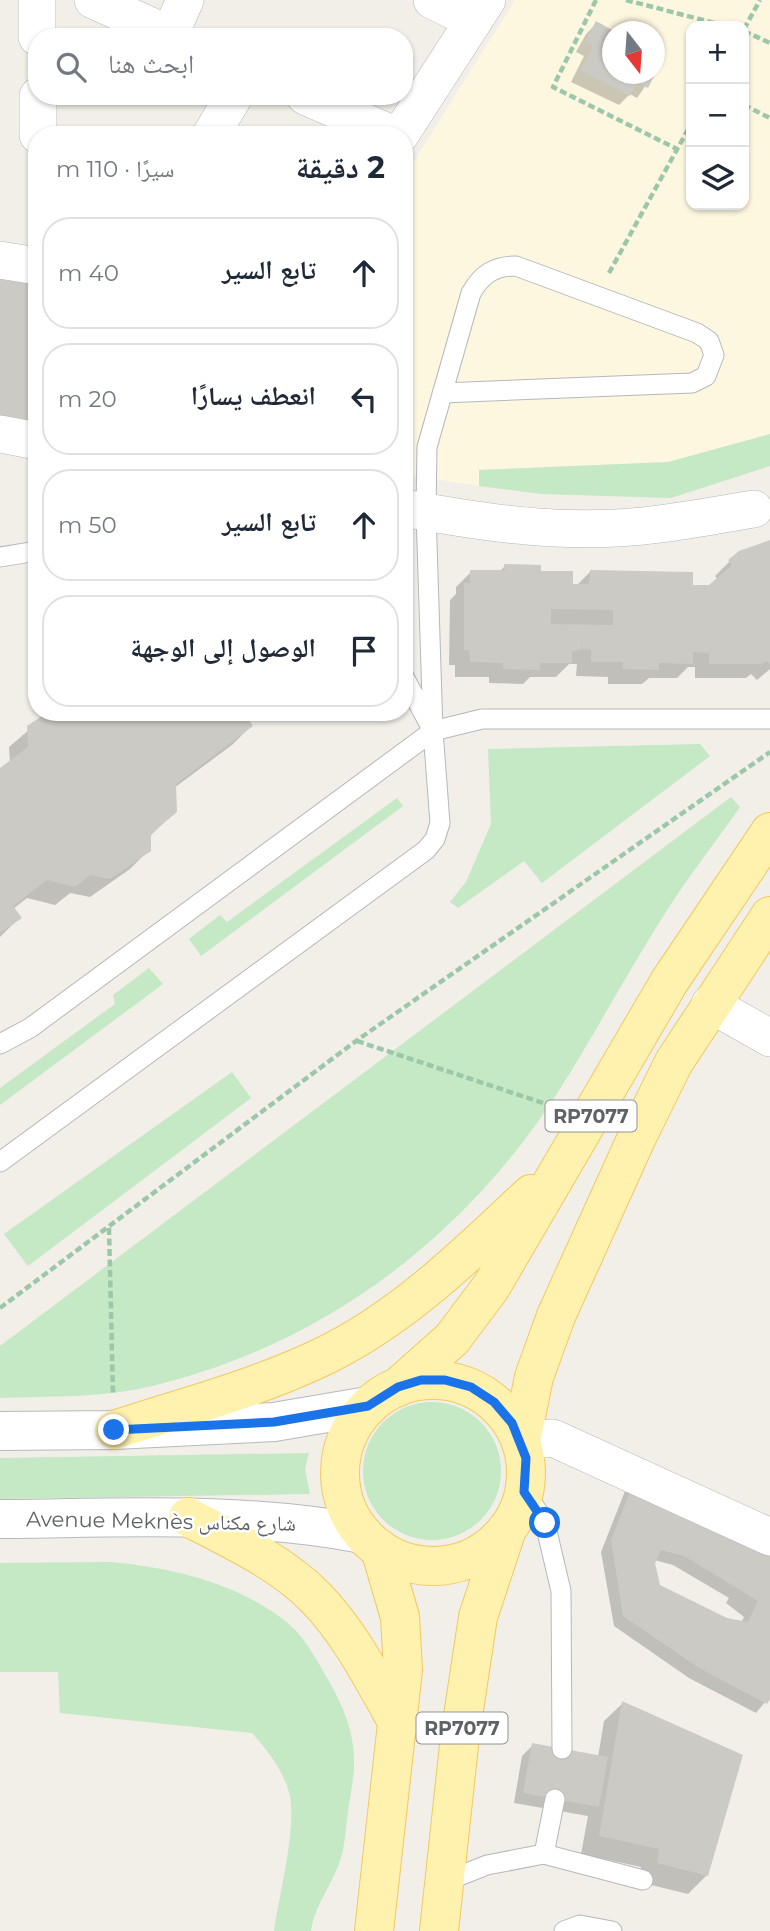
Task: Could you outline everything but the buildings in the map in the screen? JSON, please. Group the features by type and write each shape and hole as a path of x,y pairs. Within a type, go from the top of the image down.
{"main road":[{"name":"RP7077","path":"374,1931 403,1670 400,1617 371,1541 344,1501 340,1476 348,1435 383,1396 460,1329 491,1287 669,982 770,832"},
{"name":"RP7077","path":"521,1441 534,1377 556,1316 637,1137 674,1062 770,916"},
{"path":"113,1416 273,1378 327,1355 405,1306 451,1268 561,1166"},
{"name":"RP7077","path":"383,1396 421,1380 445,1380 471,1387 494,1402 512,1423 521,1441 526,1467 524,1492 508,1529 478,1617 439,1931"},
{"path":"188,1517 278,1567 315,1597 343,1632 399,1725"},
{"name":"RP7077","path":"371,1541 414,1564 452,1564 476,1556 508,1529"}],"street":[{"path":"37,0 37,28"},
{"path":"93,0 156,28"},
{"path":"175,28 185,0"},
{"path":"406,126 480,10 432,0"},
{"path":"38,105 38,126"},
{"path":"216,126 229,105"},
{"path":"326,105 373,126"},
{"path":"0,260 28,265"},
{"path":"0,434 28,439"},
{"path":"415,510 499,524 560,529 618,528 754,509"},
{"path":"710,1004 770,1038"},
{"path":"0,1431 113,1416 274,1422 383,1396"},
{"path":"521,1441 553,1438 770,1537"},
{"name":"Avenue Meknès شارع مكناس","path":"0,1519 188,1517 303,1522 371,1541"}],"lane":[{"path":"0,1162 426,850 435,839 440,823 415,510 427,447 442,393 471,293 489,271 502,266 516,266 703,336 713,348 711,369 692,383 442,393"},
{"path":"0,557 28,552"},
{"path":"413,694 433,731"},
{"path":"0,1044 30,1028 433,731 482,719 770,719"},
{"path":"524,1492 545,1523 561,1591 562,1749"},
{"path":"544,1854 555,1799"},
{"path":"444,1882 488,1866 544,1854 643,1880"},
{"path":"564,1931 580,1925 612,1931"}],"path":[{"path":"596,0 553,87 677,149"},
{"path":"626,0 707,21"},
{"path":"749,21 760,0"},
{"path":"749,32 770,43"},
{"path":"749,108 770,118"},
{"path":"597,295 686,133"},
{"path":"0,1308 356,1041 770,752"},
{"path":"356,1041 560,1108"},
{"path":"109,1227 113,1416"}],"shaded area":[{"path":"515,0 770,0 770,434 668,462 479,470 479,486 413,475 413,163"}],"green space":[{"path":"770,434 770,466 671,498 542,494 479,486 479,470 668,462"},
{"path":"700,744 710,756 542,883 524,861 458,908 450,902 466,882 491,824 488,749"},
{"path":"731,797 740,807 664,915 558,1092 520,1146 478,1195 432,1240 382,1280 328,1315 271,1345 211,1369 148,1387 112,1393 0,1398 0,1346"},
{"path":"397,798 403,806 201,956 189,939 220,915 227,922"},
{"path":"149,968 163,984 0,1105 0,1088 115,1004 113,995"},
{"path":"232,1072 251,1098 28,1266 4,1234"},
{"path":"432,1402 458,1407 481,1422 496,1445 501,1471 496,1497 481,1520 458,1535 432,1540 406,1535 383,1520 368,1497 363,1471 368,1445 383,1422 406,1407"},
{"path":"309,1453 305,1469 310,1494 0,1499 0,1458"},
{"path":"109,1562 181,1573 251,1599 272,1611 297,1632 330,1683 351,1732 354,1770 341,1858 316,1912 311,1931 274,1931 290,1840 291,1805 286,1783 278,1767 252,1733 60,1713 58,1672 0,1672 0,1563"}],"route":[{"path":"114,1430 274,1422 368,1406 381,1395 398,1387 421,1380 445,1380 471,1387 494,1402 512,1423 526,1458 524,1492 545,1523"}]}
